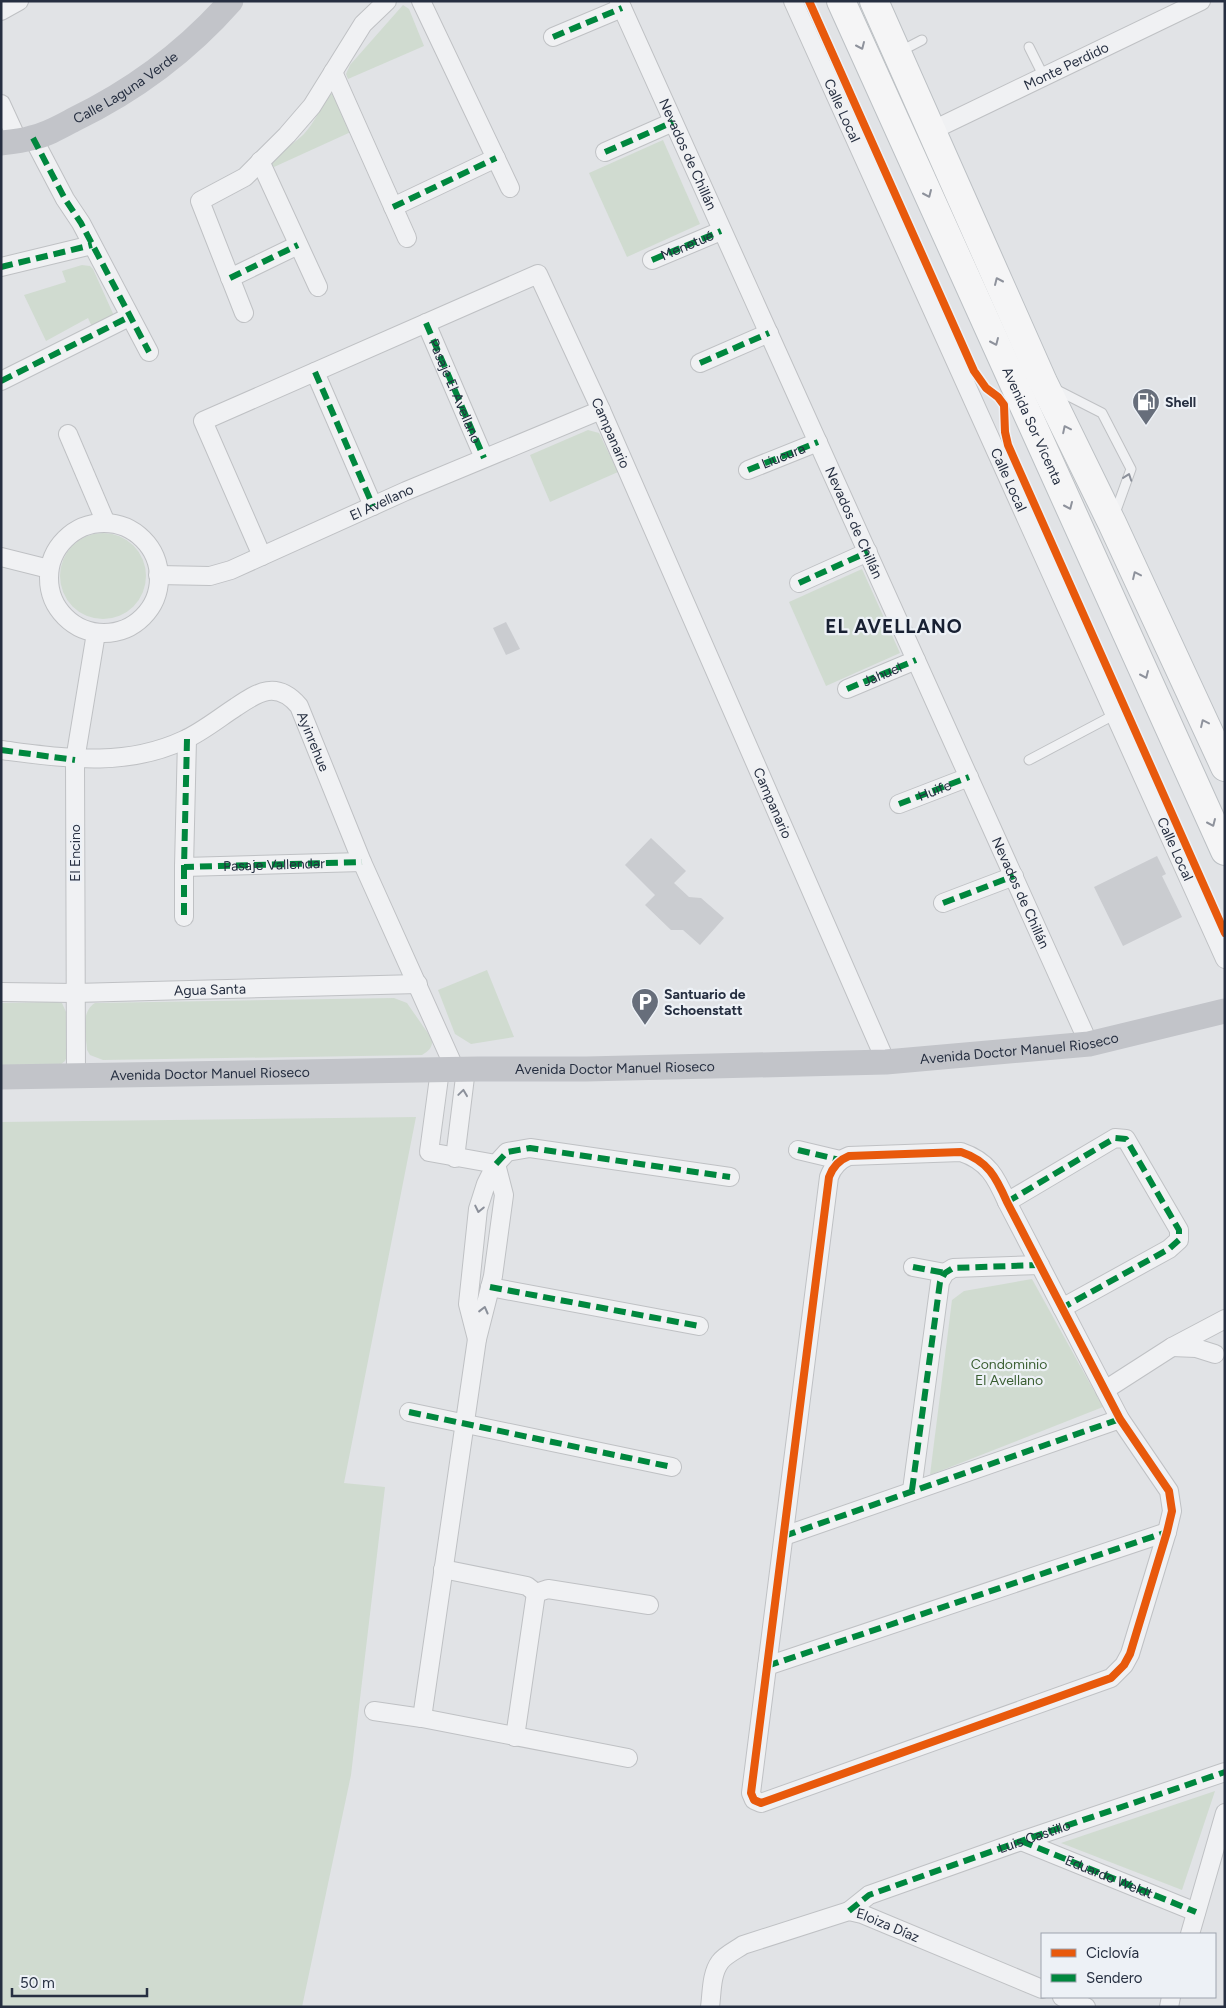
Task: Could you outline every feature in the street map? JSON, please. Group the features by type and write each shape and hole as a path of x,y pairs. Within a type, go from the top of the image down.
{"main road":[{"name":"Avenida Sor Vicenta","path":"841,1 1225,850"},
{"name":"Avenida Sor Vicenta","path":"874,1 1043,382 1112,523 1225,767"}],"street":[{"path":"1,11 19,1"},
{"name":"Calle Laguna Verde","path":"17,141 86,114 136,84 192,40 231,1"},
{"path":"244,313 200,202 244,177 287,135 312,106 363,24 387,1"},
{"path":"421,1 510,188"},
{"name":"Calle Local","path":"793,1 1225,959"},
{"name":"Monte Perdido","path":"931,131 1201,1"},
{"path":"553,37 621,5"},
{"name":"Nevados de Chillán","path":"621,5 721,231 769,333 1089,1044"},
{"path":"333,72 407,238"},
{"path":"1,104 17,141 65,199 81,223 149,352"},
{"path":"605,152 674,122"},
{"path":"393,207 496,158"},
{"path":"260,161 318,288"},
{"name":"Menetué","path":"652,260 721,231"},
{"path":"2,268 92,245"},
{"path":"230,278 298,245"},
{"name":"Campanario","path":"262,556 203,421 538,274 601,410 886,1062"},
{"path":"1,381 129,317"},
{"name":"Pasaje El Avellano","path":"426,323 484,458"},
{"path":"700,363 769,333"},
{"path":"315,372 373,506"},
{"name":"El Avellano","path":"158,575 210,576 231,570 484,458 601,410"},
{"path":"68,434 106,523"},
{"name":"Liucura","path":"748,470 818,442"},
{"path":"106,523 121,525 138,534 150,548 158,566 158,585 154,602 144,616 130,627 113,632 96,633 79,628 65,617 54,603 49,587 49,569 56,551 67,536 84,526 106,523"},
{"path":"799,583 868,552"},
{"path":"1,557 49,569"},
{"name":"El Encino","path":"76,1075 75,760 96,633"},
{"name":"Jahuel","path":"847,689 916,660"},
{"name":"Ayinrehue","path":"1,750 75,760 118,758 158,752 187,739 260,692 278,692 293,699 299,706 362,862 418,984 454,1069"},
{"path":"184,917 187,739"},
{"name":"Huife","path":"899,804 969,777"},
{"name":"Pasaje Vallendar","path":"184,867 362,862"},
{"path":"943,902 1014,876"},
{"name":"Agua Santa","path":"1,992 75,993 418,984"},
{"name":"Avenida Doctor Manuel Rioseco","path":"1,1077 454,1069 586,1069 886,1062 1089,1044 1225,1012"},
{"path":"454,1069 429,1152 496,1164"},
{"path":"454,1069 455,1158"},
{"path":"1007,1202 1115,1138 1126,1139 1179,1230 1179,1240 1169,1249 1062,1308"},
{"path":"476,1339 468,1304 478,1209 486,1184 496,1164 507,1152 530,1148 730,1177"},
{"path":"798,1150 840,1160"},
{"path":"961,1152 976,1157 988,1169 998,1182 1007,1202 1120,1419 1169,1492 1172,1511 1167,1532 1130,1654 1124,1665 1111,1678 761,1803 754,1800 751,1793 829,1177 832,1168 840,1160 850,1156 961,1152"},
{"path":"422,1718 476,1339 490,1287 504,1195 496,1164"},
{"path":"912,1490 940,1282 945,1273 954,1268 1040,1265"},
{"path":"913,1267 945,1273"},
{"path":"490,1287 699,1326"},
{"path":"1105,1390 1172,1347 1221,1321"},
{"path":"1220,1357 1211,1346 1210,1338 1221,1321"},
{"path":"1172,1347 1196,1348 1220,1357"},
{"path":"409,1412 672,1467"},
{"path":"784,1536 1120,1419"},
{"path":"767,1666 1167,1532"},
{"path":"444,1569 527,1586 536,1593"},
{"path":"536,1593 548,1589 648,1605"},
{"path":"515,1737 536,1593"},
{"path":"374,1711 422,1718 628,1758"},
{"name":"Luis Castillo","path":"849,1911 870,1895 1225,1772"},
{"path":"1190,1933 1225,1813"},
{"name":"Eduardo Weldt","path":"1022,1841 1196,1912"},
{"name":"Eloiza Díaz","path":"710,2007 713,1980 719,1963 743,1945 849,1911 862,1914 1041,1989"},
{"path":"1064,1998 1086,2007"}],"lane":[{"path":"896,53 922,40"},
{"path":"1029,47 1044,77"},
{"path":"1043,382 1102,413 1130,469 1112,523"},
{"path":"1029,760 1114,715"}],"green space":[{"path":"403,5 409,9 424,46 348,79 346,74 350,65"},
{"path":"331,94 335,94 353,131 274,167 271,163 304,134"},
{"path":"663,140 700,224 627,257 589,173"},
{"path":"82,265 90,266 93,269 115,318 94,331 88,318 46,341 24,295 66,282 62,271"},
{"path":"588,430 599,433 618,472 550,502 530,455"},
{"path":"103,533 119,537 133,546 142,560 146,576 142,592 133,606 119,615 103,619 87,615 73,606 64,592 60,576 64,560 73,546 87,537"},
{"path":"862,569 900,653 826,686 789,602"},
{"path":"487,970 514,1037 471,1044 455,1034 438,990"},
{"path":"394,998 407,1003 432,1039 430,1048 422,1055 103,1060 90,1055 87,1050 85,1024 87,1012 95,1003"},
{"path":"1,1003 62,1003 66,1012 67,1056 65,1061 60,1065 1,1066"},
{"path":"416,1117 344,1483 385,1487 351,1775 302,2007 1,2007 1,1122"},
{"name":"Condominio El Avellano","path":"1032,1279 1103,1407 930,1475 952,1300 964,1291"},
{"path":"1215,1791 1182,1890 1061,1843"}],"building":[{"path":"506,622 520,649 506,655 493,628"},
{"path":"651,838 686,871 674,883 689,897 701,898 724,918 700,945 683,930 671,930 645,905 655,895 625,865"},
{"path":"1157,856 1166,874 1162,876 1182,917 1123,946 1094,887"}],"marked path":[{"path":"553,37 622,8"},
{"path":"605,152 673,122"},
{"path":"33,138 65,199 81,223 149,352"},
{"path":"393,207 496,158"},
{"path":"652,260 721,231"},
{"path":"1,267 92,245"},
{"path":"230,278 298,245"},
{"path":"1,381 129,317"},
{"path":"426,323 484,458"},
{"path":"700,363 769,333"},
{"path":"315,372 373,506"},
{"path":"748,470 818,442"},
{"path":"799,583 868,552"},
{"path":"847,689 916,660"},
{"path":"187,739 184,867 362,862"},
{"path":"1,750 75,760"},
{"path":"899,804 969,777"},
{"path":"184,867 184,917"},
{"path":"943,903 1014,876"},
{"path":"1007,1202 1115,1138 1126,1139 1179,1230 1179,1240 1169,1249 1062,1308"},
{"path":"496,1164 507,1152 530,1148 730,1177"},
{"path":"798,1150 840,1160"},
{"path":"912,1490 940,1282 945,1273 953,1268 1040,1265"},
{"path":"913,1267 945,1273"},
{"path":"490,1287 699,1326"},
{"path":"409,1412 672,1467"},
{"path":"784,1536 1120,1419"},
{"path":"767,1666 1167,1532"},
{"path":"849,1911 869,1895 1225,1772"},
{"path":"1021,1841 1196,1912"}],"cycle path":[{"path":"809,1 974,371 986,388 998,397 1004,405 1005,432 1008,445 1225,933"},
{"path":"961,1152 985,1165 995,1178 1120,1419 1169,1491 1172,1511 1167,1532 1130,1654 1124,1665 1111,1678 761,1803 754,1800 751,1793 829,1177 837,1164 849,1156 961,1152"}],"place":[{"name":"Shell","path":"1146,426"},
{"name":"Santuario de Schoenstatt","path":"645,1026"}],"district":[{"name":"EL AVELLANO","path":"894,626"}]}
